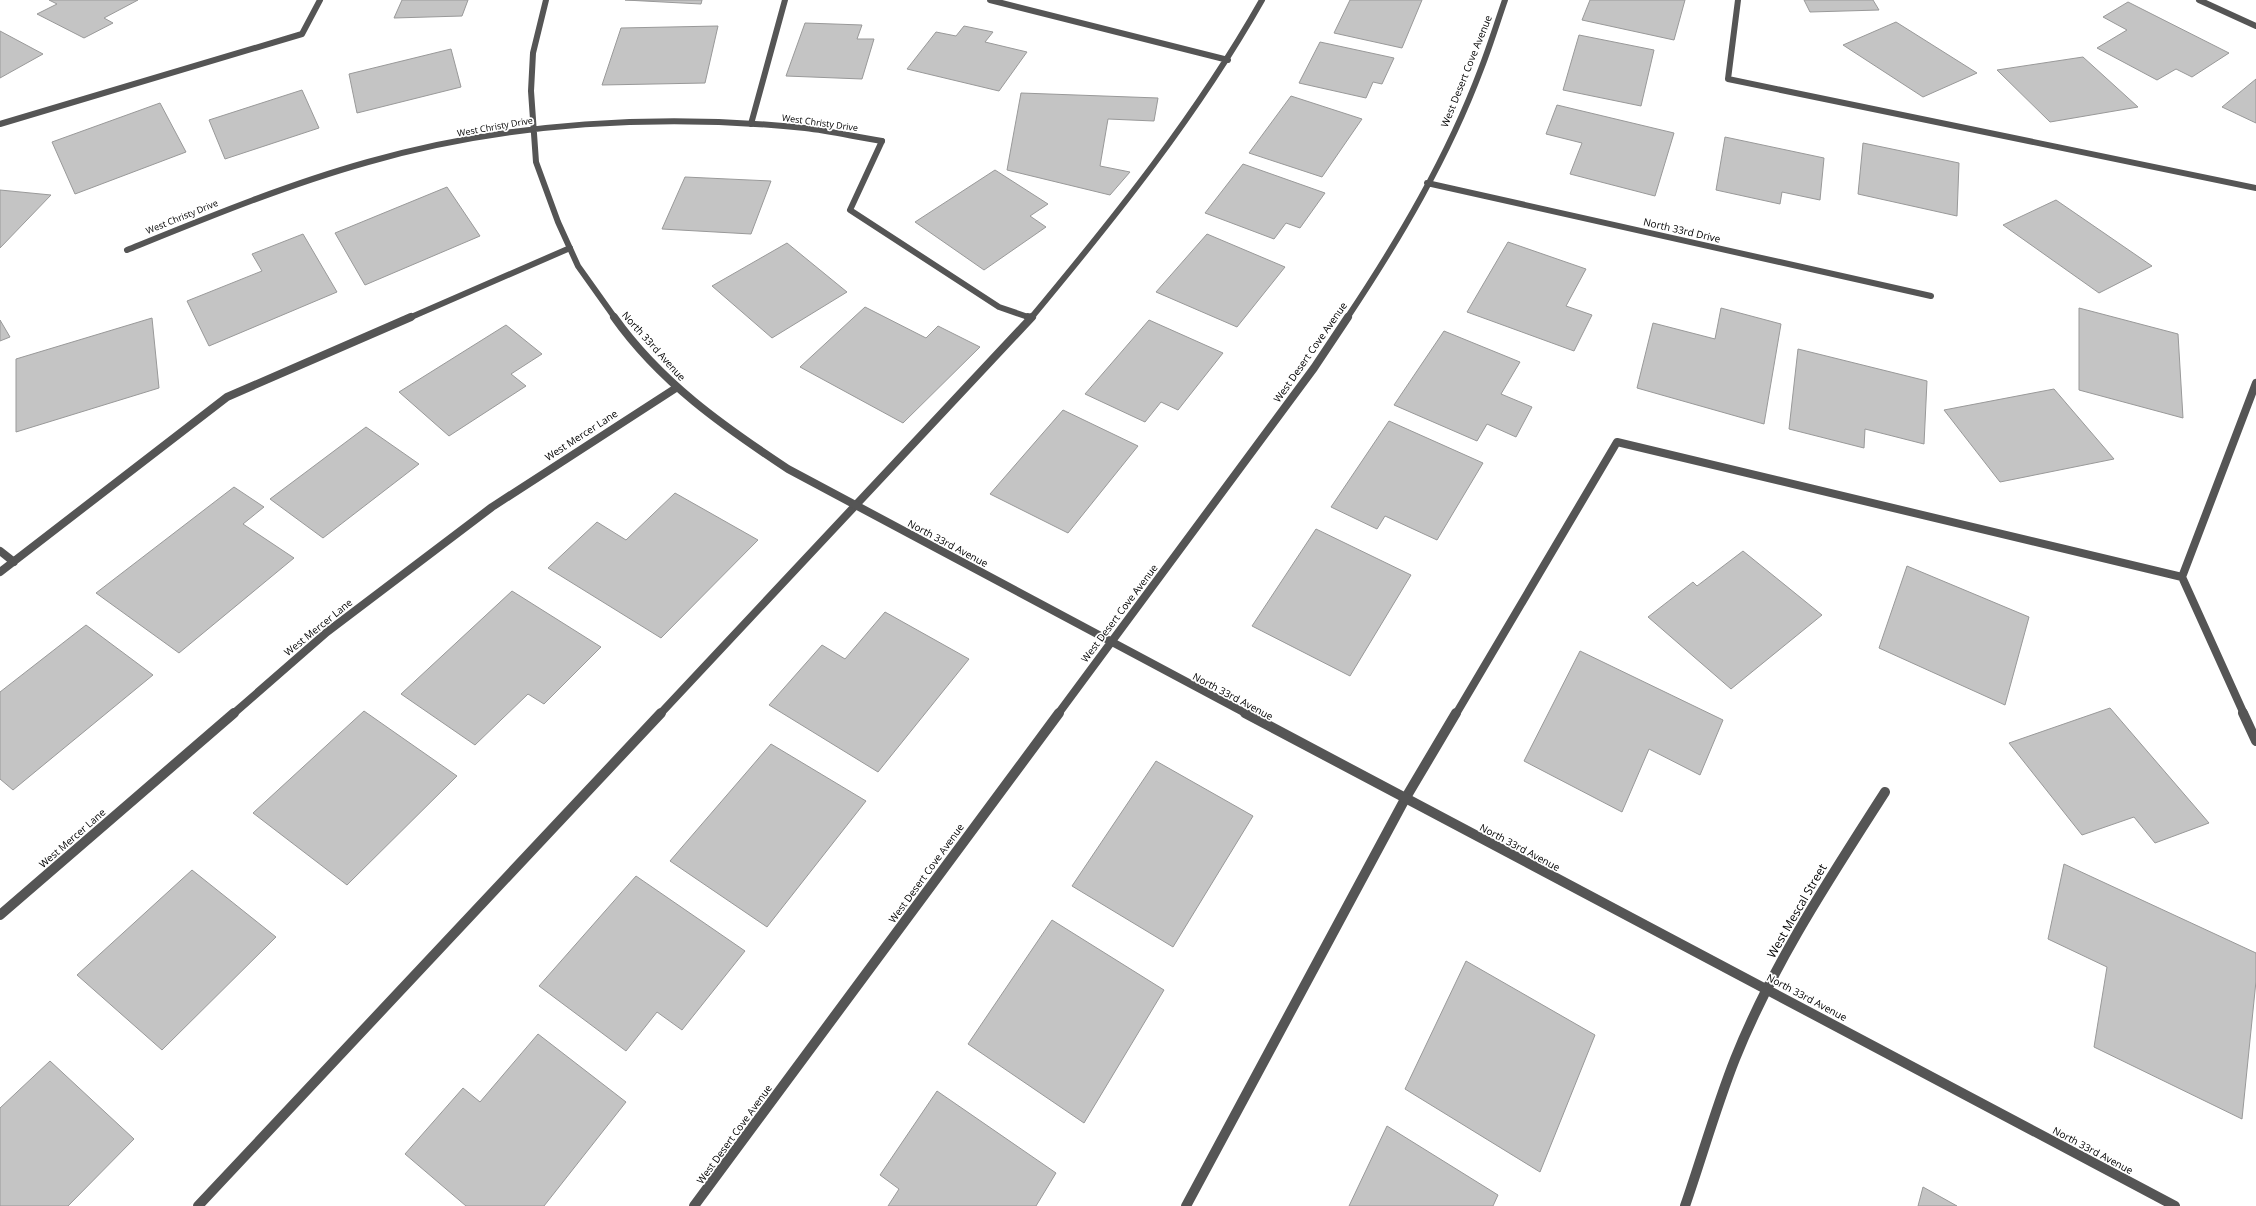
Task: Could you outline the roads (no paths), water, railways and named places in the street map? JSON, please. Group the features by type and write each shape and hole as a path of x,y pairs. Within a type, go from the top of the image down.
{"street":[{"path":"0,124 302,34 320,0"},
{"name":"North 33rd Avenue","path":"546,0 533,53 533,129 536,162 558,222 578,266 619,324 676,388 730,431 788,469 855,506 1405,799 1768,989 2171,1205"},
{"path":"751,124 785,0"},
{"path":"990,0 1228,60"},
{"path":"198,1206 1030,318 1131,196 1228,60 1262,0"},
{"name":"West Desert Cove Avenue","path":"694,1206 1314,368 1371,282 1410,218 1481,70 1505,0"},
{"path":"1738,0 1728,79 2256,188"},
{"path":"2199,0 2256,26"},
{"name":"West Christy Drive","path":"127,250 231,207 326,175 405,153 533,129 587,124 676,120 806,128 882,141 850,210 999,307 1030,318"},
{"name":"North 33rd Drive","path":"1428,183 1931,296"},
{"path":"0,572 227,396 570,248"},
{"path":"2256,382 2182,577 2256,741"},
{"name":"West Mercer Lane","path":"0,915 327,632 492,507 676,388"},
{"path":"1186,1206 1405,799 1617,442 2182,577"},
{"path":"0,551 14,562"},
{"name":"West Mescal Street","path":"1685,1206 1735,1059 1768,989 1802,923 1885,792"}]}
